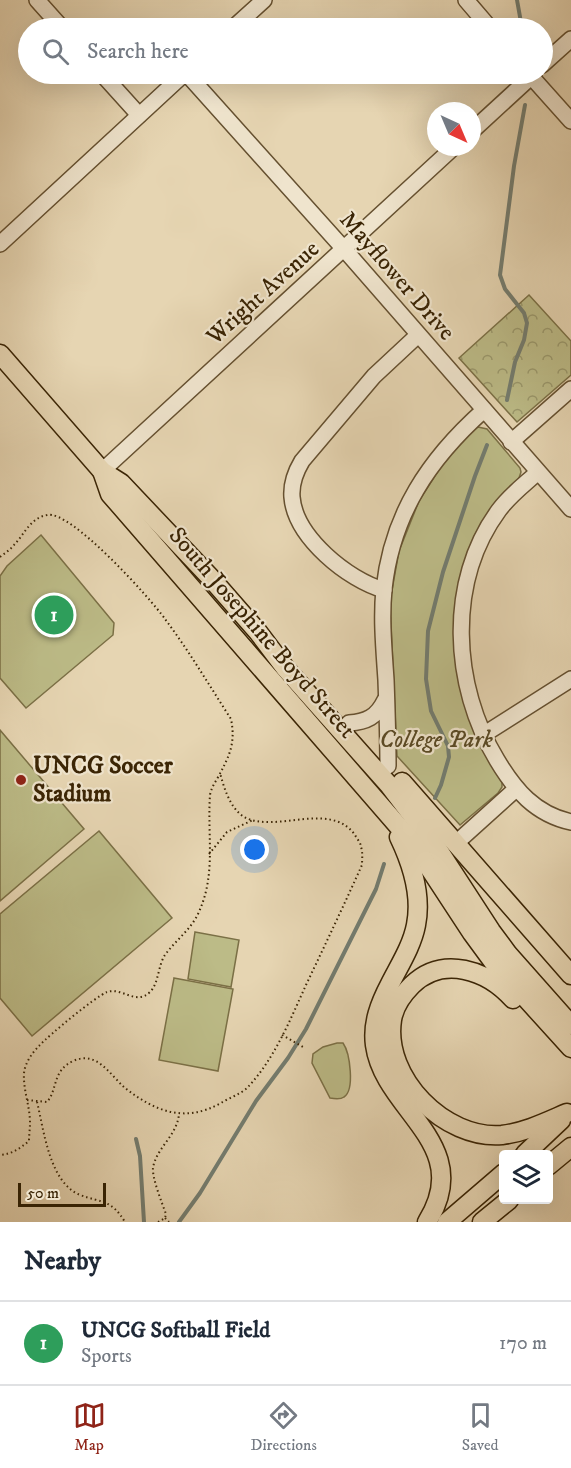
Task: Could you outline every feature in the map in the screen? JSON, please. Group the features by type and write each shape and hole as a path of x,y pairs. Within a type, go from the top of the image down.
{"main road":[{"name":"South Josephine Boyd Street","path":"0,354 102,471 121,483 258,632 286,669 402,800 508,954 571,1025"},
{"name":"South Josephine Boyd Street","path":"102,471 110,494 413,843 494,963 571,1048"},
{"path":"258,632 292,660 571,975"},
{"path":"384,809 404,848 412,870 418,904 416,927 377,1014 375,1044 385,1074 430,1137 436,1151 440,1190 427,1222"},
{"path":"569,1112 534,1128 500,1135 469,1130 444,1119 419,1096 400,1069 392,1045 393,1017 405,992 428,974 441,968 464,969 494,982 508,993 535,1023 571,1055"},
{"path":"530,1150 569,1112"},
{"path":"553,1163 571,1147"},
{"path":"447,1222 499,1177"},
{"path":"482,1222 504,1204"}],"street":[{"path":"37,0 53,18"},
{"path":"244,18 264,0"},
{"path":"466,0 481,18"},
{"path":"553,55 571,39"},
{"path":"111,84 139,115"},
{"path":"0,244 175,84"},
{"name":"Mayflower Drive","path":"195,84 344,249 571,509"},
{"path":"481,122 521,84"},
{"path":"543,84 571,121"},
{"name":"Wright Avenue","path":"102,471 444,156"},
{"path":"384,590 369,586 349,574 326,555 305,531 296,514 292,496 293,488 302,461 374,376 418,335"},
{"path":"511,442 571,389"},
{"path":"388,766 383,628 384,590 393,545 402,516 415,490 451,442 484,410"},
{"path":"538,472 499,510 478,548 465,590 461,647 464,675 476,719 483,735 516,789 542,812 571,822"},
{"path":"483,735 571,679"},
{"path":"349,723 368,720 380,710 385,700"},
{"path":"455,844 516,789"}],"path":[{"path":"0,557 14,545 30,524 47,515 58,515 79,529 130,578 164,617 231,719 234,733 232,750 211,791 211,868 207,892 196,917 186,932 165,954 154,986 149,993 140,998 133,998 123,992 106,993 40,1045 30,1056 24,1072 30,1123 28,1141 19,1149 0,1155"},
{"path":"27,1099 47,1102 61,1071 71,1062 82,1058 94,1060 104,1066 126,1088 162,1111 184,1115 209,1110 246,1089 271,1058 362,865 361,845 351,830 333,820 318,818 273,821 254,820 244,816 235,808 224,790 220,773"},
{"path":"210,854 227,832 254,820"},
{"path":"282,1035 303,1047"},
{"path":"37,1102 55,1170 66,1185 79,1194 109,1203 119,1212 125,1222"},
{"path":"169,1222 165,1218 166,1214 153,1170 158,1157 178,1126 179,1114"},
{"path":"158,1222 165,1218"}],"green space":[{"path":"529,295 571,341 571,375 517,422 459,358"},
{"name":"College Park","path":"478,427 487,429 521,472 519,478 498,500 481,524 462,569 457,594 454,644 462,694 476,734 502,782 498,793 460,825 397,756 390,601 399,551 419,501 445,460"},
{"path":"41,535 114,623 113,635 26,708 0,678 0,576 7,566"},
{"name":"UNCG Soccer Stadium","path":"0,730 84,829 0,901"},
{"path":"99,831 172,918 32,1036 0,998 0,914"},
{"path":"195,932 239,940 231,987 188,979"},
{"path":"174,978 233,989 218,1071 159,1060"},
{"path":"343,1043 346,1048 350,1079 347,1093 337,1099 330,1098 312,1063 313,1054 323,1047"}],"waterway":[{"path":"517,0 520,18"},
{"path":"507,400 515,362 524,340 527,323 524,313 505,289 500,275 514,166 525,105"},
{"path":"435,798 449,757 448,746 431,711 426,679 428,631 443,572 487,445"},
{"path":"179,1222 200,1193 256,1101 306,1029 376,889 384,864"},
{"path":"136,1139 140,1156 144,1222"}],"place":[{"name":"UNCG Softball Field","path":"54,615"},
{"name":"UNCG Soccer Stadium","path":"21,780"}]}
